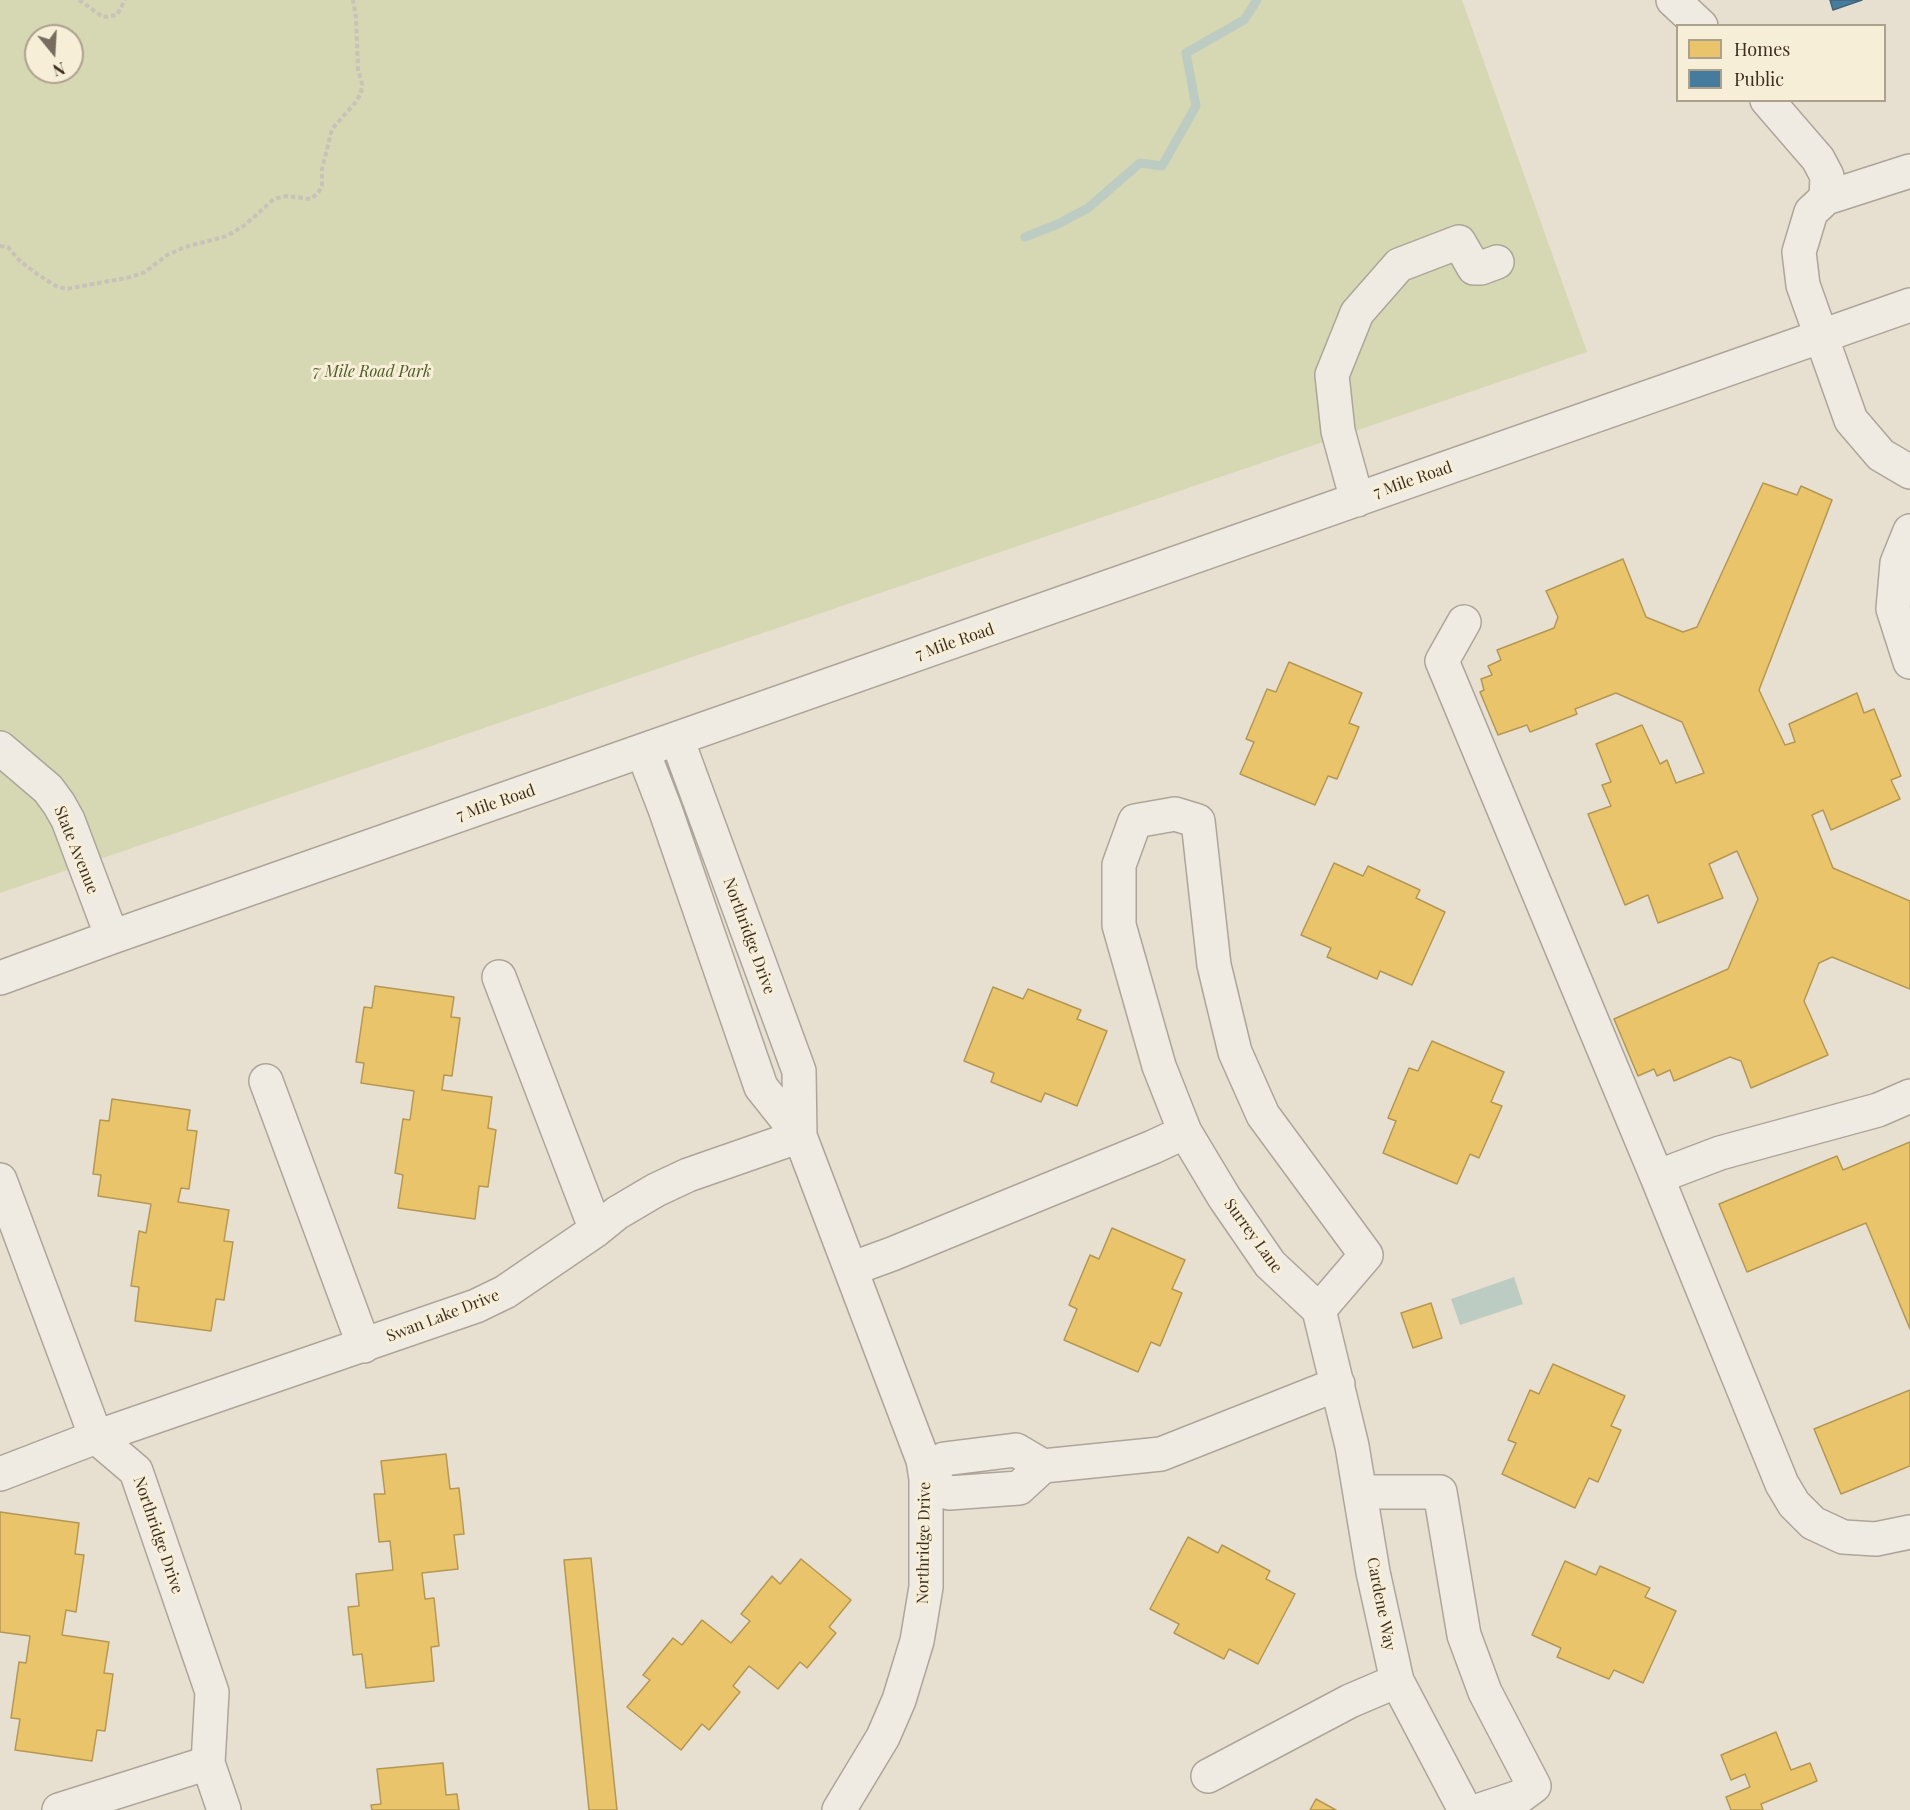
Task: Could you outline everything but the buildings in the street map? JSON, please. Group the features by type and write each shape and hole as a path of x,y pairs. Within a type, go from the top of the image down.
{"street":[{"path":"1769,102 1818,159 1827,176 1826,198"},
{"path":"1910,171 1826,198 1811,212 1799,252 1803,285 1851,420 1881,455 1910,472"},
{"path":"1358,500 1338,431 1332,375 1357,314 1399,266 1459,242 1474,268 1497,262"},
{"name":"7 Mile Road","path":"0,978 1910,305"},
{"path":"1910,531 1893,609 1910,662"},
{"path":"1464,622 1442,661 1782,1484 1794,1504 1814,1523 1844,1537 1875,1539 1910,1532"},
{"name":"Northridge Drive","path":"677,739 799,1071 800,1136"},
{"name":"State Avenue","path":"0,748 48,789 59,804 68,820 112,937"},
{"name":"Northridge Drive","path":"643,752 665,809 761,1087 800,1136 923,1460 926,1479 926,1587 917,1641 899,1700 883,1737 839,1810"},
{"name":"Surrey Lane","path":"1175,814 1198,820 1214,965 1236,1052 1263,1115 1366,1254 1319,1310 1270,1264 1224,1197 1185,1132 1159,1066 1119,925 1119,865 1135,821 1175,814"},
{"path":"499,977 596,1230"},
{"path":"266,1082 364,1346"},
{"path":"1657,1177 1720,1153 1878,1110 1910,1096"},
{"path":"851,1269 1132,1156 1185,1132"},
{"name":"Swan Lake Drive","path":"0,1474 96,1437 476,1306 505,1293 617,1213 656,1190 688,1175 800,1136"},
{"name":"Northridge Drive","path":"0,1180 96,1437 136,1471 144,1493 212,1692 208,1762 224,1810"},
{"path":"926,1479 949,1493 1019,1488 1043,1466 1161,1454 1338,1384 1319,1310"},
{"name":"Cardene Way","path":"1338,1384 1360,1492 1373,1572 1397,1681 1465,1810"},
{"path":"1360,1492 1440,1492 1464,1635 1485,1692 1534,1786 1519,1797 1480,1810"},
{"path":"1208,1776 1350,1701 1397,1681"},
{"path":"59,1810 208,1762"}],"path":[{"path":"80,0 103,17 117,15 125,0"},
{"path":"0,246 8,247 20,261 40,276 66,289 131,277 145,272 168,255 196,243 220,238 245,225 274,199 286,196 311,199 322,186 322,169 332,129 361,93 353,0"}],"green space":[{"name":"7 Mile Road Park","path":"0,0 1462,0 1587,352 0,893"}],"shaded area":[{"path":"1514,1277 1523,1304 1460,1325 1451,1299"}],"waterway":[{"path":"1025,237 1058,224 1088,208 1140,163 1162,166 1196,106 1186,53 1244,20 1257,0"}]}
